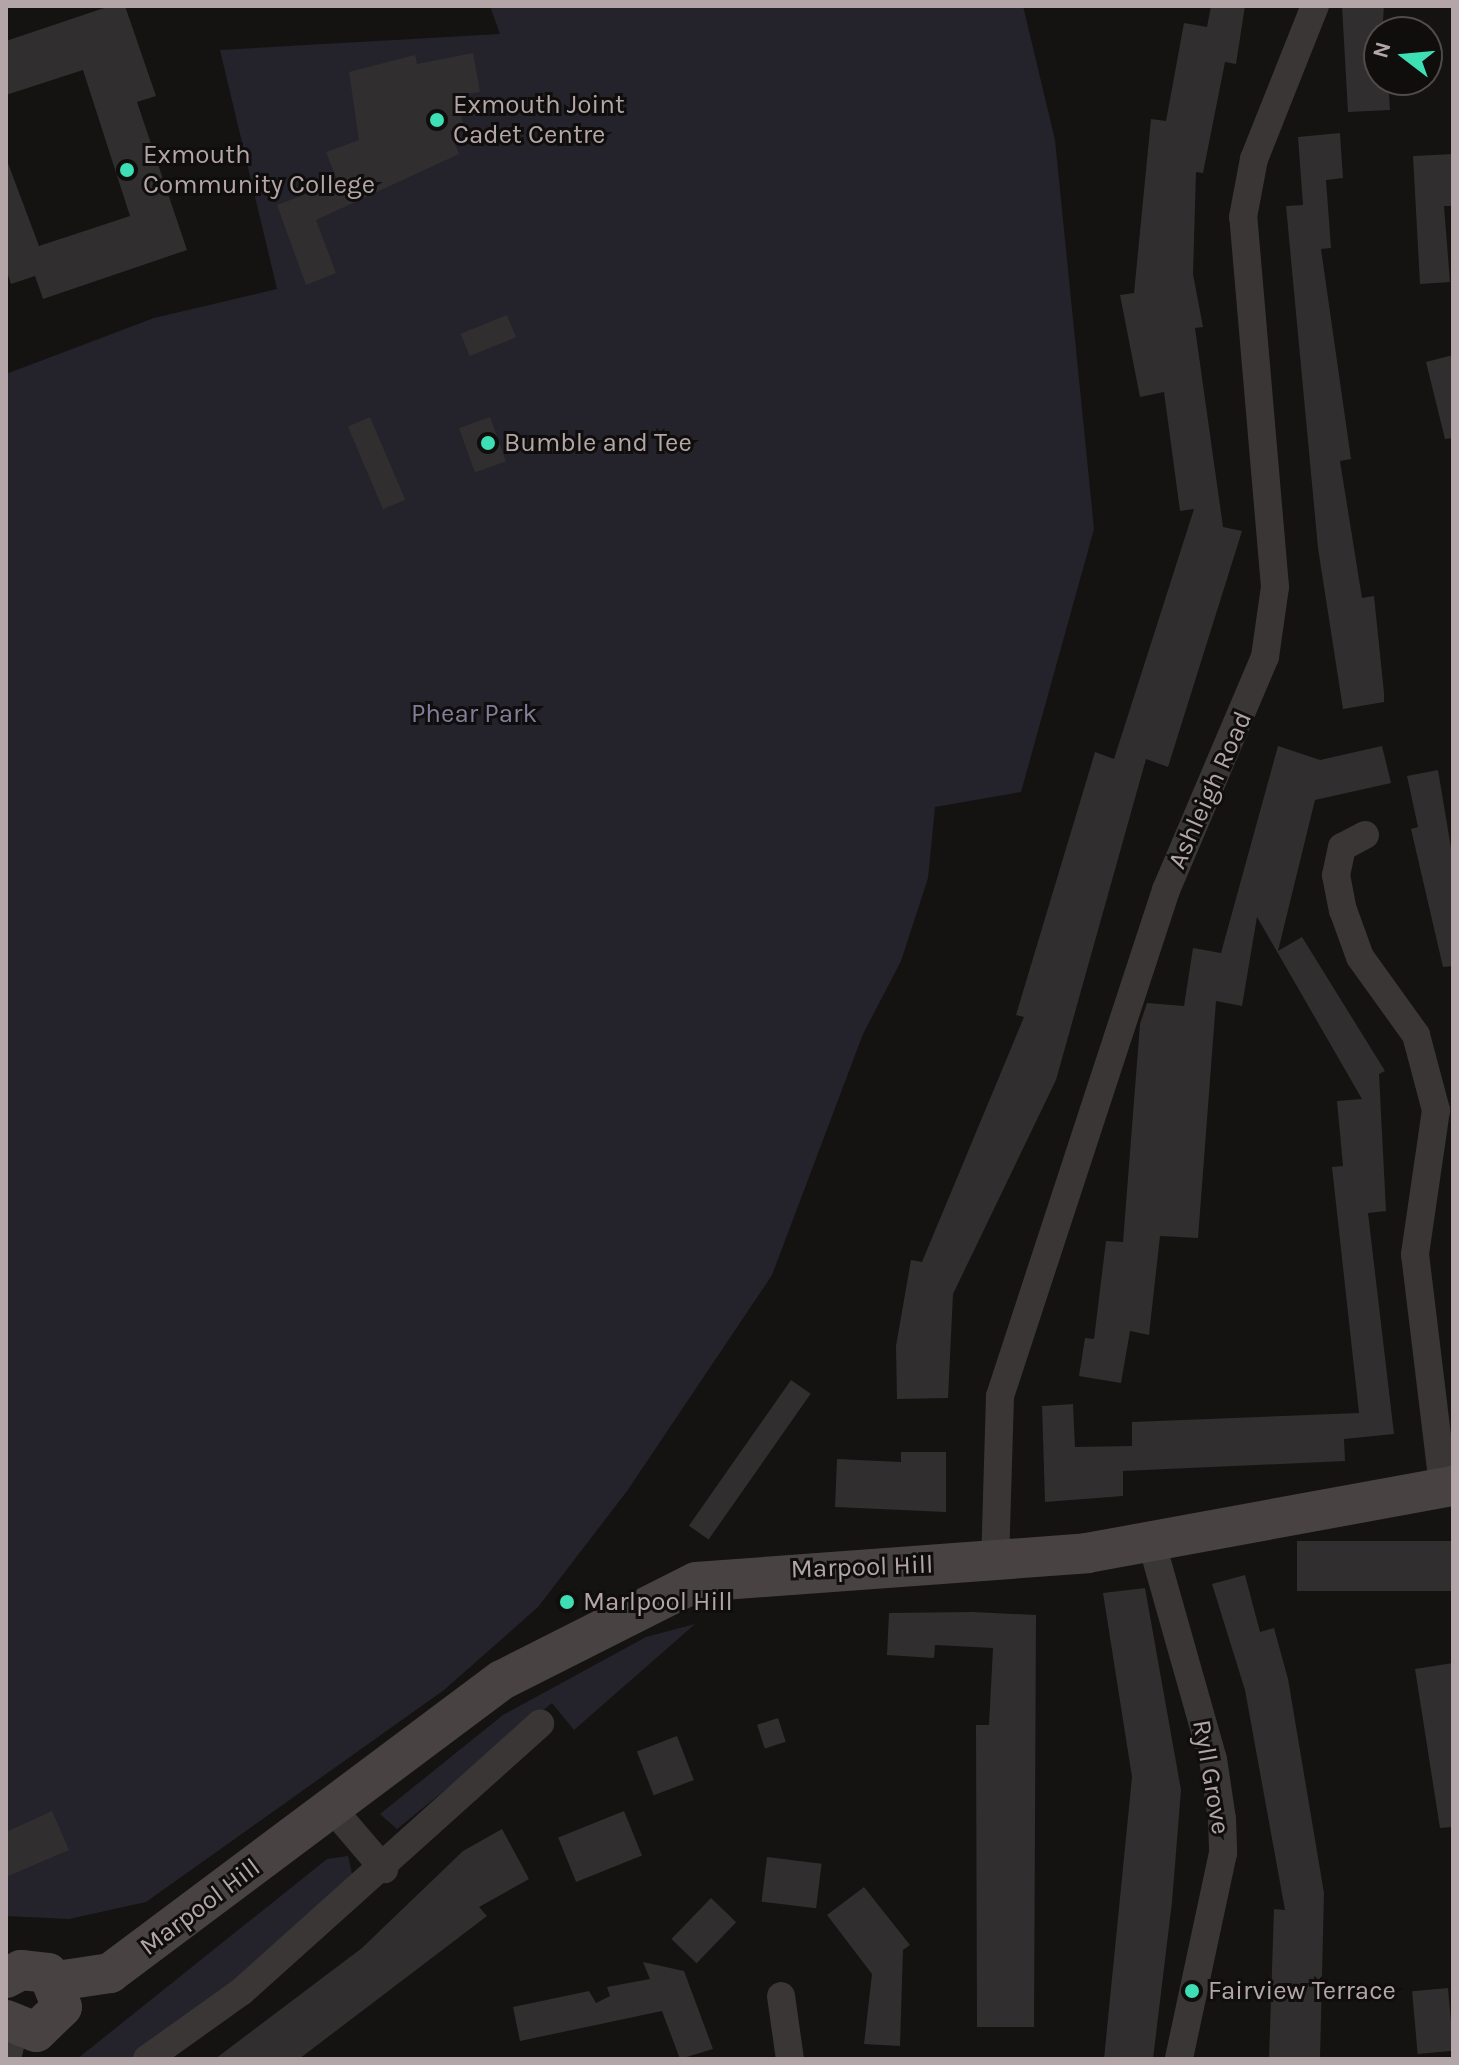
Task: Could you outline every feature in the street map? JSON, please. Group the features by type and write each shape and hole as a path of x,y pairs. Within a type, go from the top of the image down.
{"street":[{"name":"Ashleigh Road","path":"995,1564 1000,1396 1166,890 1265,657 1275,587 1243,217 1254,159 1315,6"},
{"path":"1365,835 1342,847 1336,875 1343,910 1360,957 1416,1035 1436,1110 1415,1254 1448,1487"},
{"name":"Marpool Hill","path":"57,1981 110,1973 502,1680 696,1582 817,1567 995,1564 1152,1544 1448,1487"},
{"name":"Ryll Grove","path":"1152,1544 1213,1759 1222,1819 1223,1853 1179,2059"},
{"path":"147,2059 241,1992 384,1869 540,1724"},
{"path":"331,1807 384,1869"},
{"path":"6,1978 34,1968 57,1981 62,2007 55,2021 36,2032 9,2036"},
{"path":"781,1996 790,2059"}],"green space":[{"name":"Phear Park","path":"490,6 1023,6 1055,140 1094,529 1021,792 935,807 928,878 901,961 863,1034 772,1275 627,1491 538,1607 444,1690 146,1902 69,1919 6,1916 6,374 154,318 277,289 220,50 500,34"},
{"path":"695,1624 574,1730 552,1703 397,1829 380,1814 503,1715 646,1637"},
{"path":"348,1856 354,1882 245,1976 132,2059 77,2059 327,1859"}],"building":[{"path":"110,6 125,6 156,96 137,102 187,250 43,299 35,276 11,284 6,269 6,158 39,246 130,216 83,70 6,95 6,41"},
{"path":"1211,6 1245,6 1236,64 1225,62 1203,173 1196,172 1193,274 1203,327 1195,328 1223,527 1242,531 1168,767 1146,759 1056,1080 953,1294 948,1398 897,1399 896,1346 911,1260 922,1262 1024,1017 1016,1015 1095,752 1114,759 1194,509 1180,511 1164,392 1140,397 1120,295 1134,293 1151,119 1166,121 1184,23 1207,27"},
{"path":"1342,6 1384,6 1383,16 1363,16 1363,96 1389,96 1390,110 1348,112"},
{"path":"473,53 480,92 455,96 464,126 450,131 459,154 316,220 336,273 306,285 277,205 338,182 326,152 359,140 349,72 415,55 417,64"},
{"path":"1340,133 1343,178 1326,180 1331,248 1321,249 1351,459 1340,461 1362,598 1374,596 1384,693 1384,702 1343,709 1318,548 1286,206 1303,205 1298,137"},
{"path":"1453,154 1453,206 1444,206 1450,282 1420,284 1413,156"},
{"path":"507,315 516,337 470,356 461,334"},
{"path":"1453,355 1453,438 1445,439 1426,362"},
{"path":"370,417 405,500 383,509 348,426"},
{"path":"490,417 506,461 475,472 459,428"},
{"path":"1278,746 1320,760 1382,746 1391,783 1315,800 1278,951 1302,937 1385,1071 1379,1074 1386,1211 1368,1213 1394,1434 1344,1439 1345,1461 1123,1471 1123,1496 1045,1502 1042,1406 1073,1404 1075,1447 1132,1446 1132,1422 1359,1413 1332,1167 1343,1166 1337,1101 1362,1099 1257,917 1242,1006 1216,1001 1198,1238 1160,1236 1149,1335 1130,1331 1121,1383 1079,1376 1085,1338 1094,1339 1106,1241 1123,1242 1140,1024 1147,1003 1184,1006 1193,948 1221,953"},
{"path":"1438,770 1453,860 1453,966 1443,967 1411,829 1418,827 1407,776"},
{"path":"791,1380 811,1394 709,1540 689,1526"},
{"path":"901,1452 946,1452 946,1512 835,1507 837,1459 901,1462"},
{"path":"1297,1541 1453,1541 1453,1591 1297,1591"},
{"path":"1245,1575 1260,1632 1274,1628 1288,1679 1324,1893 1320,2059 1269,2059 1274,1909 1285,1910 1245,1690 1212,1584"},
{"path":"1145,1588 1181,1790 1172,1902 1153,2059 1104,2059 1132,1777 1103,1593"},
{"path":"889,1613 1036,1615 1034,2027 977,2027 976,1725 989,1725 993,1648 935,1645 934,1658 887,1655"},
{"path":"1453,1663 1453,1827 1440,1828 1415,1669"},
{"path":"778,1718 786,1742 765,1749 757,1725"},
{"path":"677,1736 694,1780 654,1795 637,1751"},
{"path":"52,1811 69,1850 6,1877 6,1832"},
{"path":"624,1811 642,1856 576,1882 558,1838"},
{"path":"502,1829 529,1879 479,1907 487,1916 299,2059 215,2059 362,1948 463,1851"},
{"path":"767,1857 822,1864 816,1908 762,1902"},
{"path":"864,1887 910,1945 903,1950 900,2046 864,2044 872,1974 827,1915"},
{"path":"711,1898 736,1922 697,1963 671,1939"},
{"path":"643,1962 684,1971 713,2049 680,2059 662,2011 520,2041 513,2007 589,1991 596,2003 610,1996 607,1987 650,1979"},
{"path":"1448,1988 1453,2051 1418,2054 1412,1991"}],"place":[{"name":"Exmouth Joint Cadet Centre","path":"437,120"},
{"name":"Exmouth Community College","path":"127,170"},
{"name":"Bumble and Tee","path":"488,443"},
{"name":"Marlpool Hill","path":"567,1602"},
{"name":"Fairview Terrace","path":"1192,1991"}]}
